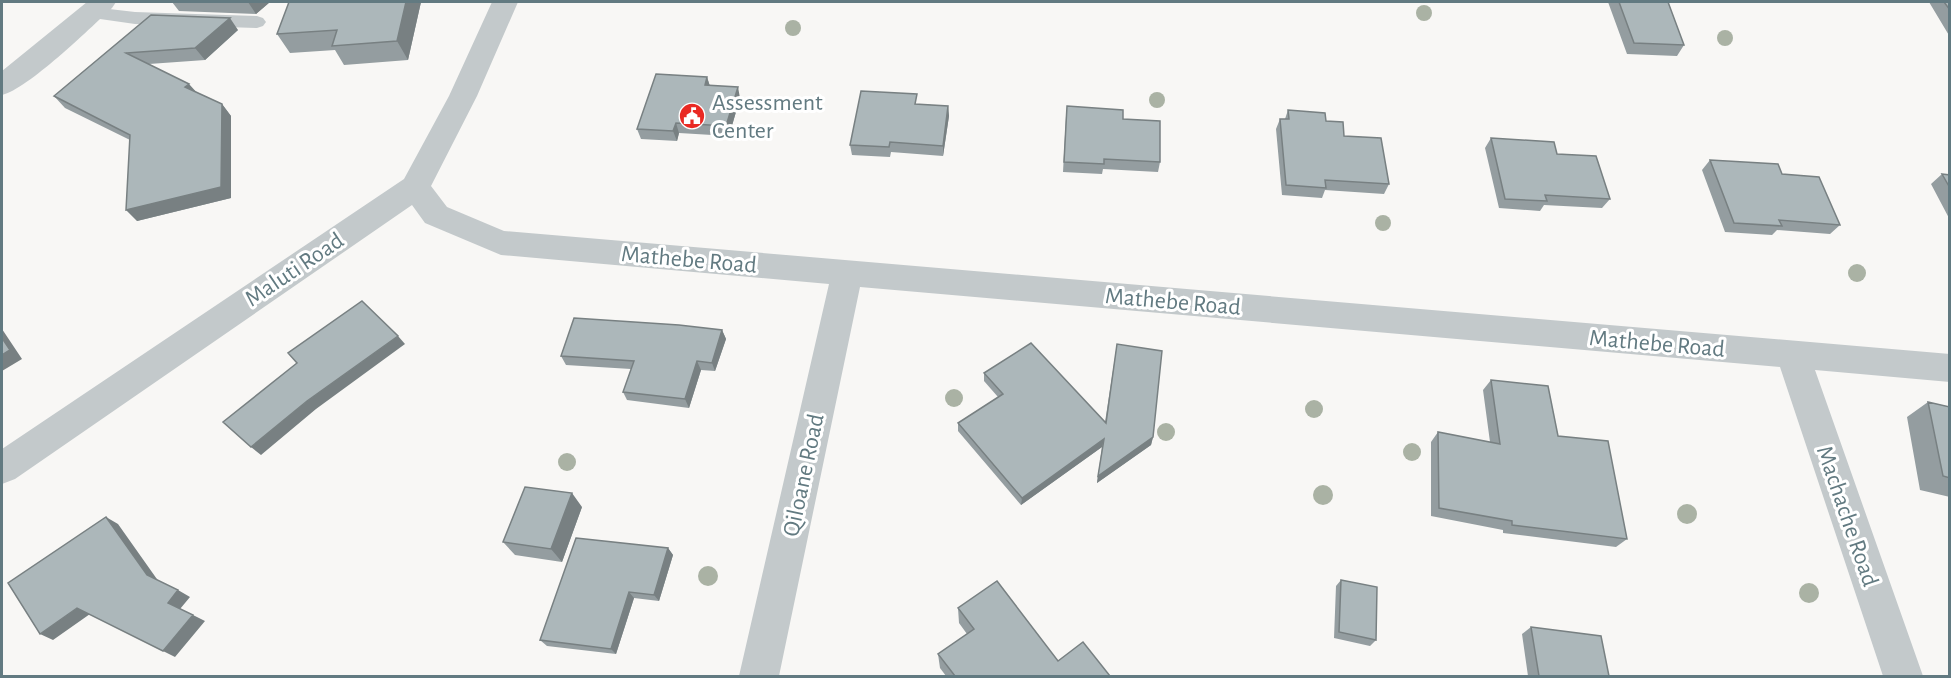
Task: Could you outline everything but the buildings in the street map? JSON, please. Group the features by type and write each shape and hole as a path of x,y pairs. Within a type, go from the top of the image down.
{"street":[{"name":"Maluti Road","path":"2,468 415,187 440,146 465,96 505,2"},
{"path":"2,85 98,7"},
{"name":"Mathebe Road","path":"415,187 436,215 501,243 1950,368"},
{"name":"Qiloane Road","path":"759,676 847,273"},
{"name":"Machache Road","path":"1793,355 1903,676"}],"lane":[{"path":"98,7 135,18 257,22"}],"place":[{"name":"Assessment Center","path":"692,116"}]}
